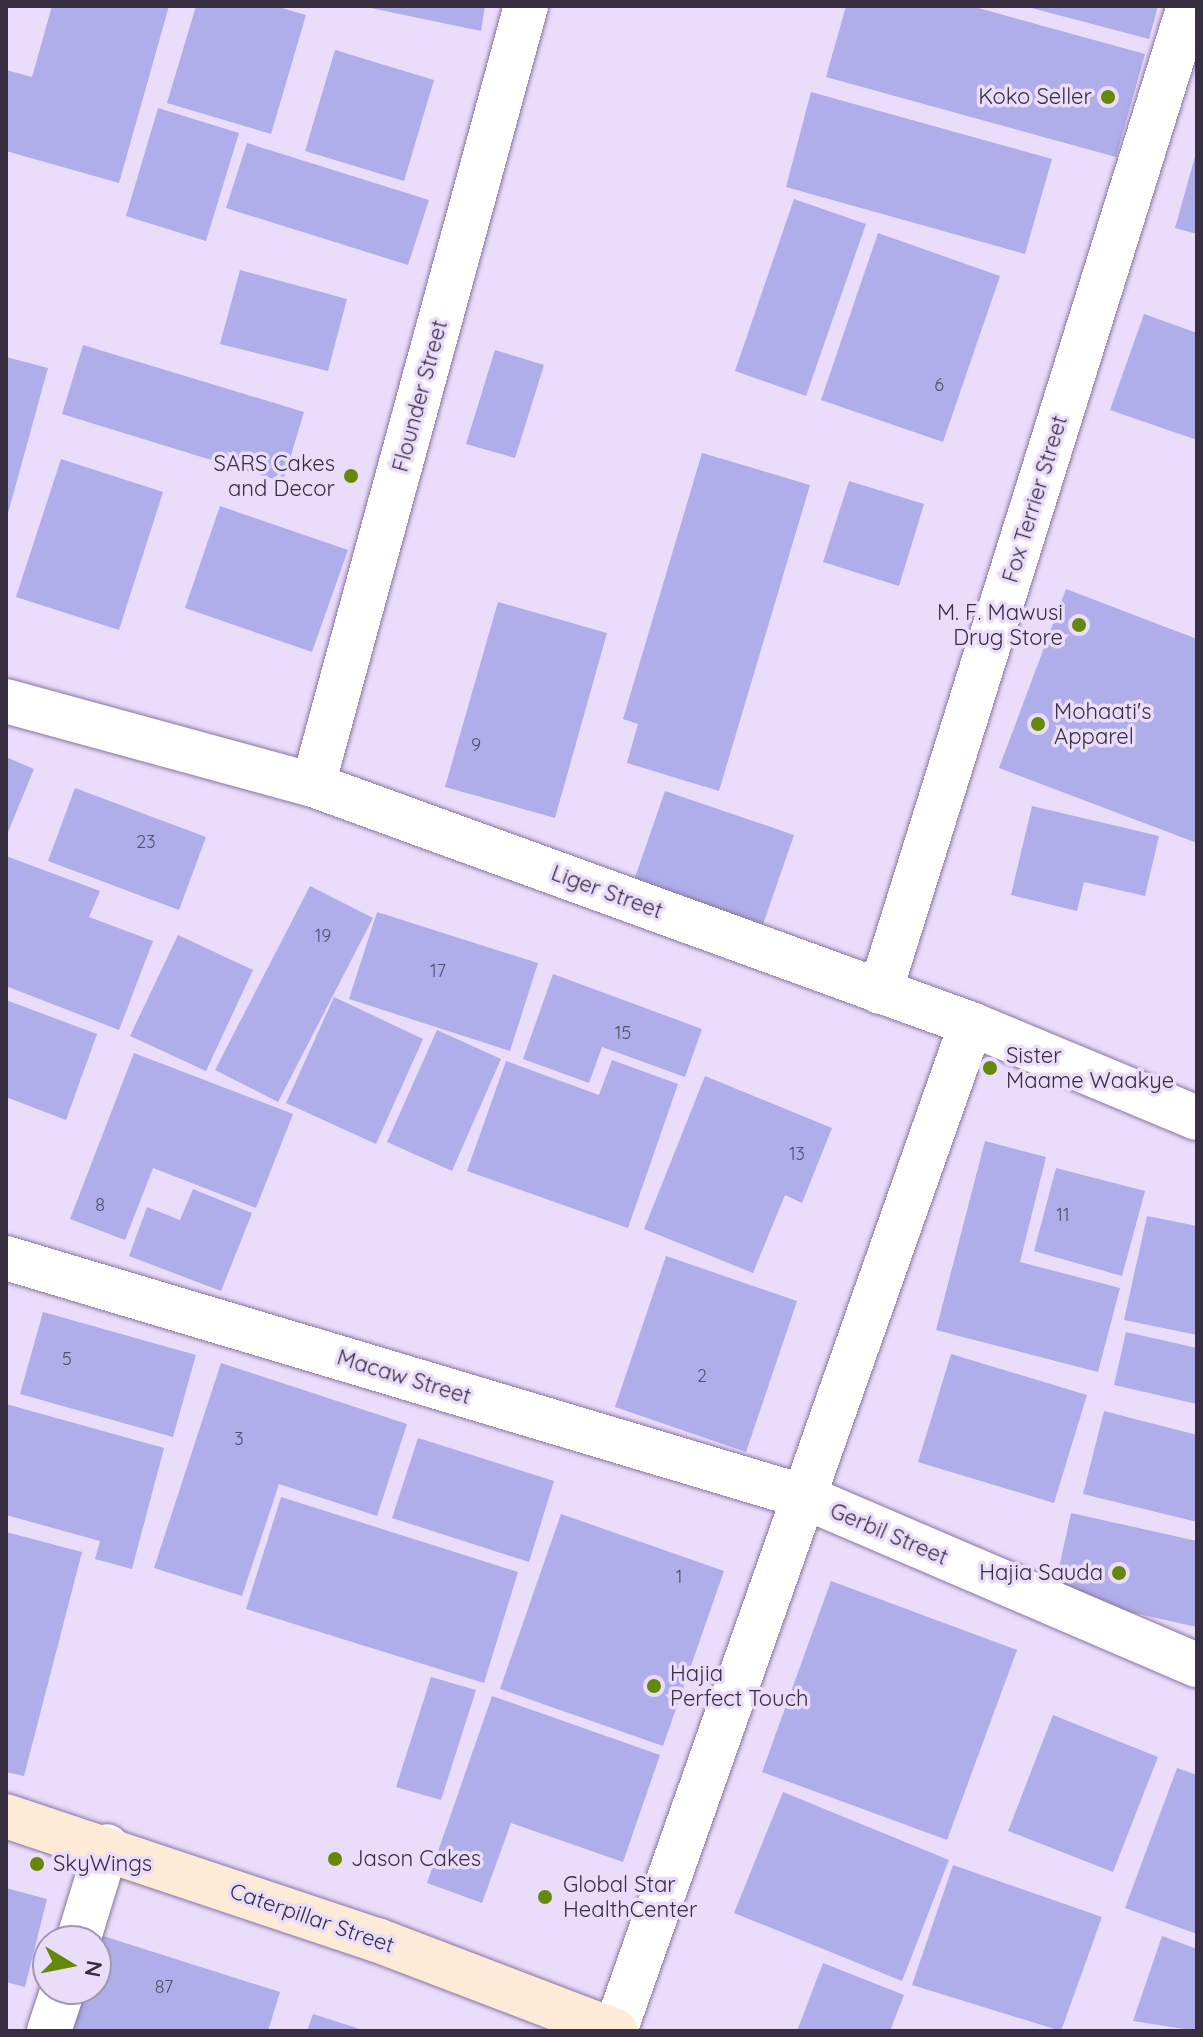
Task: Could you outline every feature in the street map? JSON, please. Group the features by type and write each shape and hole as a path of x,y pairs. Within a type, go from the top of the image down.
{"street":[{"name":"Flounder Street","path":"313,785 526,6"},
{"name":"Fox Terrier Street","path":"880,992 1189,6"},
{"name":"Liger Street","path":"6,701 313,785 971,1024 1197,1118"},
{"path":"615,2031 971,1024"},
{"name":"Macaw Street","path":"6,1258 802,1496"},
{"name":"Gerbil Street","path":"802,1496 1197,1665"},
{"name":"Caterpillar Street","path":"6,1816 107,1846 615,2031"},
{"path":"83,1925 107,1846"},
{"path":"49,2031 58,2005"}],"building":[{"path":"52,6 169,6 119,183 6,151 6,70 32,77"},
{"path":"196,6 275,6 306,15 271,134 167,103"},
{"path":"361,6 485,6 481,31"},
{"path":"846,6 971,6 1145,54 1116,157 826,77"},
{"path":"1024,6 1158,6 1149,39"},
{"path":"335,50 434,80 404,181 305,151"},
{"path":"811,92 1052,159 1025,254 786,187"},
{"path":"158,108 239,133 206,241 126,216"},
{"path":"247,143 429,200 408,265 226,208"},
{"path":"1197,153 1197,234 1175,228"},
{"path":"794,199 866,224 806,396 735,371"},
{"path":"878,233 1000,276 943,442 821,400"},
{"path":"240,270 347,299 328,371 220,344"},
{"path":"1144,314 1197,333 1197,440 1110,410"},
{"path":"83,345 304,412 283,482 62,414"},
{"path":"495,350 544,365 515,458 466,444"},
{"path":"6,357 48,368 7,517 6,516"},
{"path":"702,453 810,485 719,791 627,763 638,724 623,719"},
{"path":"61,459 163,492 119,630 16,597"},
{"path":"849,481 924,504 899,586 823,562"},
{"path":"220,506 348,550 312,652 185,608"},
{"path":"1066,589 1197,639 1197,843 999,768"},
{"path":"498,602 607,633 555,818 445,787"},
{"path":"6,757 34,769 6,837"},
{"path":"75,788 206,837 179,910 48,861"},
{"path":"665,791 794,835 760,933 631,889"},
{"path":"1032,806 1159,836 1145,896 1084,882 1077,911 1011,895"},
{"path":"6,856 100,891 89,917 153,941 119,1030 6,986"},
{"path":"310,886 373,918 278,1102 215,1070"},
{"path":"377,912 538,963 510,1051 349,999"},
{"path":"178,935 253,970 206,1071 130,1036"},
{"path":"553,974 702,1029 685,1077 602,1047 589,1083 523,1059"},
{"path":"334,997 423,1039 376,1144 286,1103"},
{"path":"6,1000 97,1034 66,1120 6,1097"},
{"path":"437,1030 501,1059 452,1171 387,1142"},
{"path":"134,1053 293,1114 256,1208 153,1168 125,1240 70,1219"},
{"path":"612,1060 678,1084 628,1228 467,1171 506,1061 599,1095"},
{"path":"705,1076 832,1128 802,1203 785,1195 753,1273 644,1229"},
{"path":"985,1141 1046,1157 1020,1262 1120,1288 1098,1372 936,1330"},
{"path":"1056,1168 1145,1191 1122,1276 1034,1251"},
{"path":"193,1189 252,1213 221,1291 129,1256 147,1207 180,1220"},
{"path":"1147,1216 1197,1226 1197,1335 1124,1320"},
{"path":"666,1256 797,1301 746,1452 615,1407"},
{"path":"43,1312 196,1355 173,1437 20,1394"},
{"path":"1126,1332 1197,1348 1197,1404 1114,1385"},
{"path":"951,1354 1087,1395 1054,1503 918,1462"},
{"path":"221,1363 407,1424 377,1516 279,1484 242,1596 154,1568"},
{"path":"6,1404 164,1448 132,1569 95,1559 100,1541 6,1515"},
{"path":"1104,1411 1197,1435 1197,1522 1083,1494"},
{"path":"418,1438 554,1481 529,1562 392,1518"},
{"path":"281,1497 518,1572 484,1683 246,1609"},
{"path":"1071,1513 1197,1541 1197,1627 1053,1595"},
{"path":"561,1514 724,1571 663,1746 500,1689"},
{"path":"6,1532 82,1552 24,1776 6,1772"},
{"path":"831,1581 1017,1650 947,1840 762,1772"},
{"path":"431,1677 476,1690 441,1800 396,1787"},
{"path":"492,1696 660,1755 623,1862 511,1823 482,1903 427,1883"},
{"path":"1053,1715 1158,1757 1113,1872 1008,1831"},
{"path":"1177,1768 1197,1775 1197,1934 1125,1908"},
{"path":"783,1792 949,1860 902,1981 734,1913"},
{"path":"953,1865 1102,1917 1061,2031 912,1985"},
{"path":"6,1888 47,1899 40,1925 32,1925 32,1959 25,1987 6,1982"},
{"path":"1162,1936 1197,1949 1197,2031 1133,2021"},
{"path":"112,1939 280,1992 268,2031 69,2031 78,2005 112,2005"},
{"path":"823,1963 904,1995 890,2031 797,2031"},
{"path":"313,2014 363,2030 363,2031 307,2031"}],"place":[{"name":"Koko Seller","path":"1108,97"},
{"name":"SARS Cakes and Decor","path":"351,476"},
{"name":"M. F. Mawusi Drug Store","path":"1079,625"},
{"name":"Mohaati's Apparel","path":"1038,724"},
{"name":"Sister Maame Waakye","path":"990,1068"},
{"name":"Hajia Sauda","path":"1119,1573"},
{"name":"Hajia Perfect Touch","path":"654,1686"},
{"name":"Jason Cakes","path":"335,1859"},
{"name":"SkyWings","path":"37,1864"},
{"name":"Global Star HealthCenter","path":"545,1897"}]}
